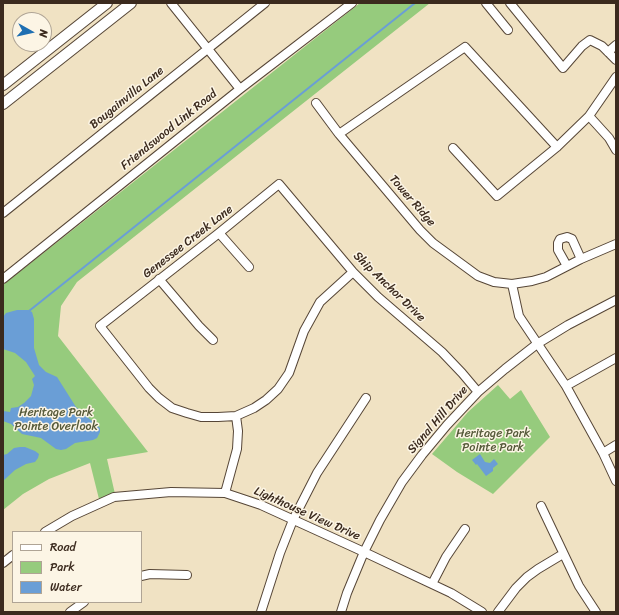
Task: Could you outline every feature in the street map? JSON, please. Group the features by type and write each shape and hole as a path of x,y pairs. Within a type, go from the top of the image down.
{"main road":[{"path":"3,85 107,3"},
{"path":"3,104 131,3"},
{"path":"58,41 68,53"}],"street":[{"path":"171,3 240,89"},
{"name":"Bougainvilla Lane","path":"3,212 265,3"},
{"name":"Friendswood Link Road","path":"3,279 240,89 352,3"},
{"path":"486,3 508,30"},
{"path":"510,3 563,68 582,46 590,40 602,46 616,60"},
{"path":"608,52 616,45"},
{"path":"339,134 465,47 557,147"},
{"path":"453,148 497,196 557,147 589,116 616,77"},
{"name":"Tower Ridge","path":"316,103 339,134 420,230 433,243 478,276 494,282 512,284 532,281 546,277 581,259 616,244"},
{"path":"589,116 609,138 616,150"},
{"name":"Genessee Creek Lane","path":"236,416 202,417 172,408 149,388 100,326 279,184 287,195"},
{"name":"Ship Anchor Drive","path":"287,195 353,272 378,297 442,352 478,392"},
{"path":"219,233 249,267"},
{"path":"567,266 558,250 558,243 560,239 567,237 572,239 581,259"},
{"path":"225,493 237,448 238,431 236,416 254,408 278,389 290,373 304,330 320,302 353,272"},
{"path":"159,280 213,340"},
{"path":"512,284 519,316 566,386 603,453 616,481"},
{"name":"Signal Hill Drive","path":"341,612 364,552 380,520 402,482 447,425 478,392 538,344 568,324 616,300"},
{"path":"566,386 616,358"},
{"path":"261,612 280,553 293,520 317,472 366,398"},
{"path":"603,453 616,445"},
{"name":"Lighthouse View Drive","path":"47,531 72,516 114,497 171,492 225,493 261,505 364,552 457,596 482,612"},
{"path":"541,506 563,554 596,612"},
{"path":"432,584 446,557 465,529"},
{"path":"498,612 516,588 528,577 563,554"},
{"path":"3,563 12,556"},
{"path":"142,576 150,574 187,575"},
{"path":"70,612 83,603"}],"green space":[{"name":"Heritage Park Pointe Overlook","path":"360,3 430,3 77,282 61,306 58,336 148,452 107,459 115,494 99,499 90,463 49,479 23,494 3,510 3,285"},
{"name":"Heritage Park Pointe Park","path":"498,385 510,399 521,390 550,437 493,494 457,472 432,454 468,412"}],"water":[{"path":"17,310 28,310 32,312 34,319 34,348 39,365 46,372 57,377 76,407 100,428 97,438 75,443 66,449 61,450 56,449 41,438 22,434 11,424 3,421 3,411 10,412 11,408 18,407 24,403 31,396 34,385 32,379 35,376 26,362 15,353 3,349 3,317 6,313"},
{"path":"25,447 35,451 39,454 38,458 35,462 26,464 15,470 3,481 3,455 7,454 14,448"},
{"path":"480,454 485,462 490,463 494,459 498,464 493,468 493,471 486,476 472,460"}],"waterway":[{"path":"29,311 415,3"}]}
